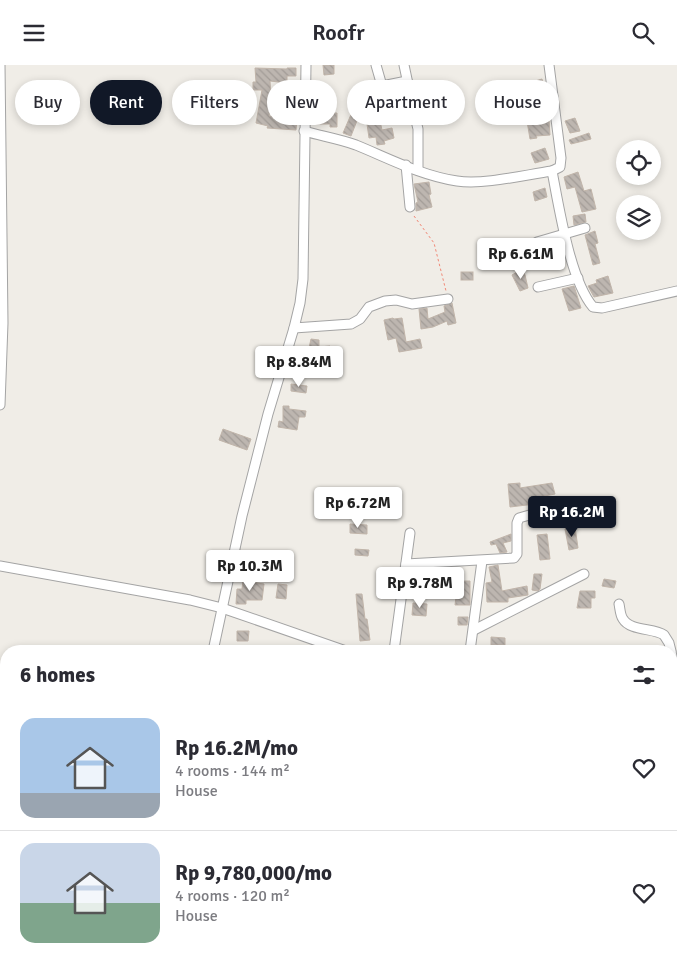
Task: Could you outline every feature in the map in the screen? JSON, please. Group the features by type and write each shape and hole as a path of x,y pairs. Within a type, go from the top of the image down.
{"street":[{"path":"0,65 3,323 0,405"},
{"path":"214,645 242,516 300,303 303,279 306,65"},
{"path":"376,65 380,80"},
{"path":"404,65 407,80"},
{"path":"304,131 353,144 443,178 469,181 552,171 560,167 561,158 549,65"},
{"path":"417,125 418,170"},
{"path":"406,165 410,207"},
{"path":"552,171 565,234 578,278 593,307 598,308 677,291"},
{"path":"537,242 585,228"},
{"path":"538,287 578,278"},
{"path":"294,328 351,324 360,319 369,307 385,301 396,300 412,304 448,299"},
{"path":"406,564 482,561 516,557 516,523 521,516 533,514 568,519"},
{"path":"395,645 410,533"},
{"path":"471,645 482,561"},
{"path":"0,566 190,600 222,608 324,645"},
{"path":"474,630 584,573"},
{"path":"618,604 622,619 625,622 642,630 664,635 670,645"}],"path":[{"path":"410,207 415,218 434,243 448,299"}],"building":[{"path":"323,65 334,65 334,74 324,75"},
{"path":"255,68 296,68 296,76 287,76 287,80 267,80 267,125 296,125 296,130 267,128 268,126 257,123 262,90 257,90"},
{"path":"575,118 580,131 570,133 565,121"},
{"path":"347,124 355,125 351,136 343,133"},
{"path":"367,125 381,125 382,130 392,128 394,138 384,141 385,144 377,145 376,137 369,138"},
{"path":"528,125 549,125 550,135 536,136 537,138 530,139"},
{"path":"589,133 591,139 571,144 569,140"},
{"path":"545,148 549,159 535,163 531,153"},
{"path":"578,172 584,191 591,189 596,209 582,212 575,187 567,189 564,177"},
{"path":"429,182 431,194 429,195 432,207 416,211 416,203 418,202 414,184"},
{"path":"545,188 547,197 535,201 533,192"},
{"path":"585,214 586,222 574,225 573,216"},
{"path":"595,231 598,243 595,244 600,263 593,265 585,235"},
{"path":"560,251 562,260 552,263 549,253"},
{"path":"522,269 528,288 520,291 512,275"},
{"path":"461,272 473,272 473,280 461,280"},
{"path":"608,276 613,293 594,297 588,286 597,283 596,280"},
{"path":"574,286 581,308 569,311 562,289"},
{"path":"452,303 456,323 448,325 447,321 433,327 421,329 419,309 427,308 428,319 445,312 444,306"},
{"path":"402,318 406,342 420,339 422,348 399,352 396,338 388,340 384,320"},
{"path":"311,339 319,340 319,347 330,346 331,359 317,360 316,369 300,368 300,361 306,361"},
{"path":"291,384 307,386 306,393 291,391"},
{"path":"283,406 289,406 289,409 306,411 305,417 299,417 297,430 278,427 279,421 283,422"},
{"path":"223,429 251,439 247,450 219,440"},
{"path":"520,483 520,488 552,483 555,494 534,498 535,504 510,507 508,484"},
{"path":"350,524 367,525 367,534 350,533"},
{"path":"575,527 578,548 569,550 565,529"},
{"path":"511,534 511,541 503,543 507,552 500,553 496,544 491,545 490,542"},
{"path":"547,534 550,559 540,560 537,535"},
{"path":"355,549 369,550 368,556 355,555"},
{"path":"498,565 502,591 527,586 528,595 508,598 508,602 487,602 486,583 492,582 489,567"},
{"path":"414,570 436,570 435,577 414,577"},
{"path":"534,574 542,574 538,591 532,590"},
{"path":"604,579 616,581 614,588 602,586"},
{"path":"243,581 264,584 262,600 246,600 246,604 236,604 237,589 242,589"},
{"path":"460,581 470,581 470,605 455,605 456,597 460,597"},
{"path":"278,584 287,585 286,599 276,598"},
{"path":"580,591 595,591 595,598 591,598 591,608 577,608"},
{"path":"356,594 362,594 370,640 360,641"},
{"path":"413,603 427,604 426,616 412,615"},
{"path":"458,617 468,617 467,625 458,625"},
{"path":"237,631 249,631 248,641 237,641"},
{"path":"491,637 505,638 505,645 491,645"}]}
